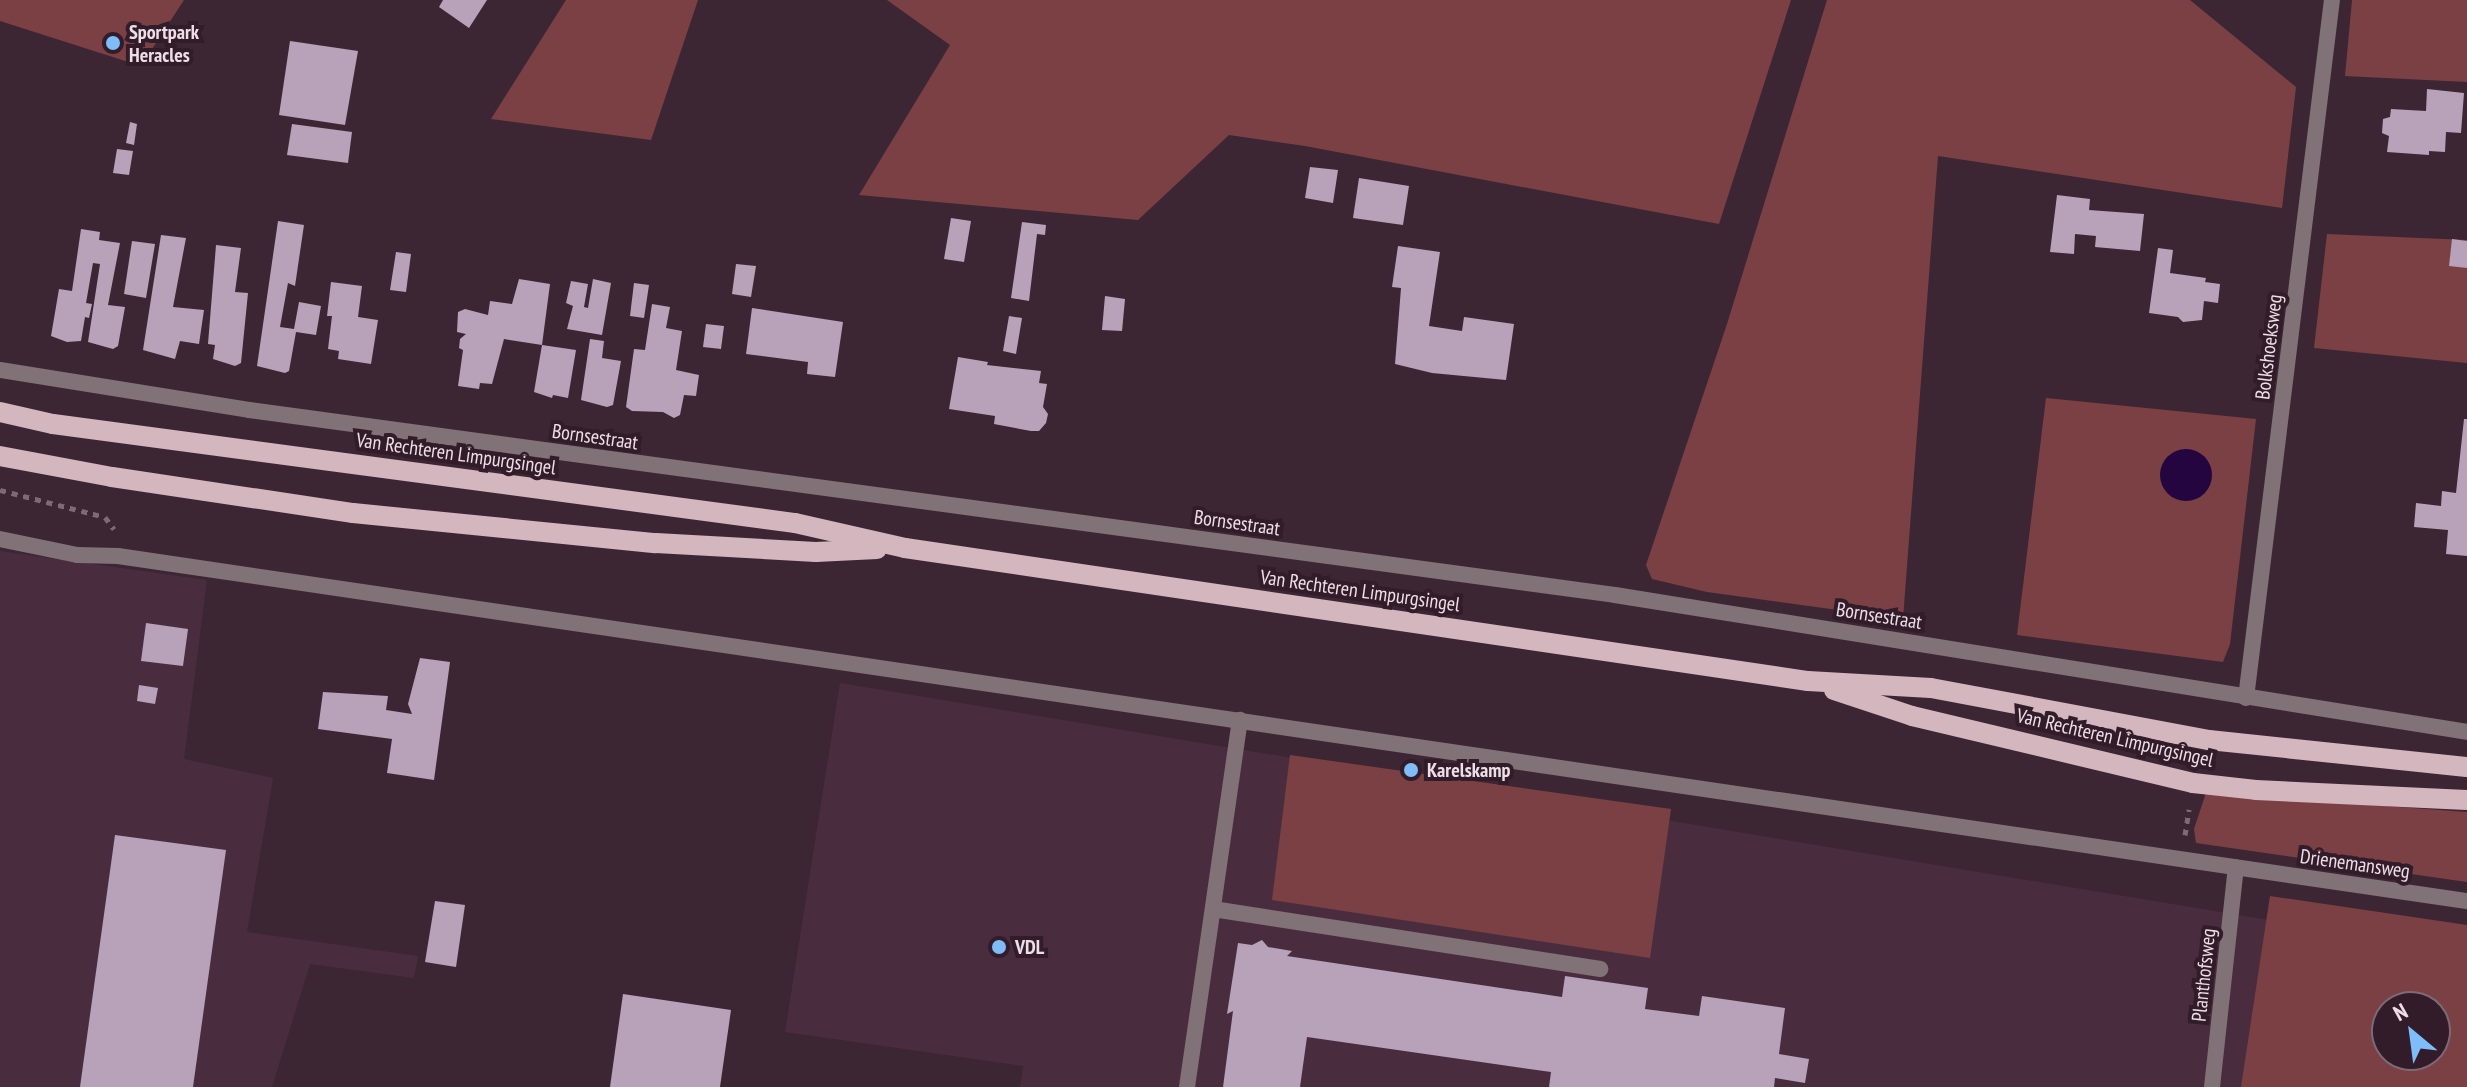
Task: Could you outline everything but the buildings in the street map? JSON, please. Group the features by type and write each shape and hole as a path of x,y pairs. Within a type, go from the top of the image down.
{"main road":[{"name":"Van Rechteren Limpurgsingel","path":"0,412 69,426 795,523 905,548 1808,681 1931,688 2209,740 2467,767"},
{"name":"Van Rechteren Limpurgsingel","path":"0,456 112,477 353,513 670,544 816,552 905,548"},
{"name":"Van Rechteren Limpurgsingel","path":"1808,681 1912,716 2193,783 2467,800"}],"street":[{"name":"Bolkshoeksweg","path":"2246,698 2332,0"},
{"name":"Bornsestraat","path":"0,370 265,412 1615,595 2467,732"},
{"path":"0,539 77,555 118,556 2236,867"},
{"path":"1187,1087 1240,720"},
{"name":"Drienemansweg","path":"2236,867 2467,901"},
{"name":"Planthofsweg","path":"2212,1087 2236,867"},
{"path":"1213,909 1600,969"}],"path":[{"path":"0,490 105,517 119,534 118,556"}],"shaded area":[{"name":"Sportpark Heracles","path":"0,0 184,0 141,66 0,21"},
{"path":"566,0 698,0 651,140 491,119"},
{"path":"887,0 1791,0 1719,224 1305,146 1229,135 1138,220 859,195 950,45"},
{"path":"1827,0 2190,0 2296,87 2282,208 1938,156 1903,619 1707,592 1652,579 1646,565 1727,324"},
{"path":"2352,0 2467,0 2467,82 2345,76"},
{"path":"2327,234 2467,240 2467,363 2314,348"},
{"path":"2046,398 2256,419 2230,644 2223,662 2017,635"},
{"path":"2186,449 2204,457 2212,475 2204,493 2186,501 2168,493 2160,475 2168,457"},
{"path":"0,551 207,580 184,759 273,778 247,932 418,956 414,978 310,964 272,1087 0,1087"},
{"path":"840,683 2467,953 2467,1087 1020,1087 1023,1066 785,1032"},
{"path":"1290,755 1671,809 1650,958 1272,900"},
{"path":"2206,793 2467,812 2467,882 2196,843 2194,829"},
{"path":"2270,896 2467,925 2467,1087 2241,1087"}],"place":[{"name":"Sportpark Heracles","path":"113,43"},
{"name":"Karelskamp","path":"1411,770"},
{"name":"VDL","path":"999,947"}]}
